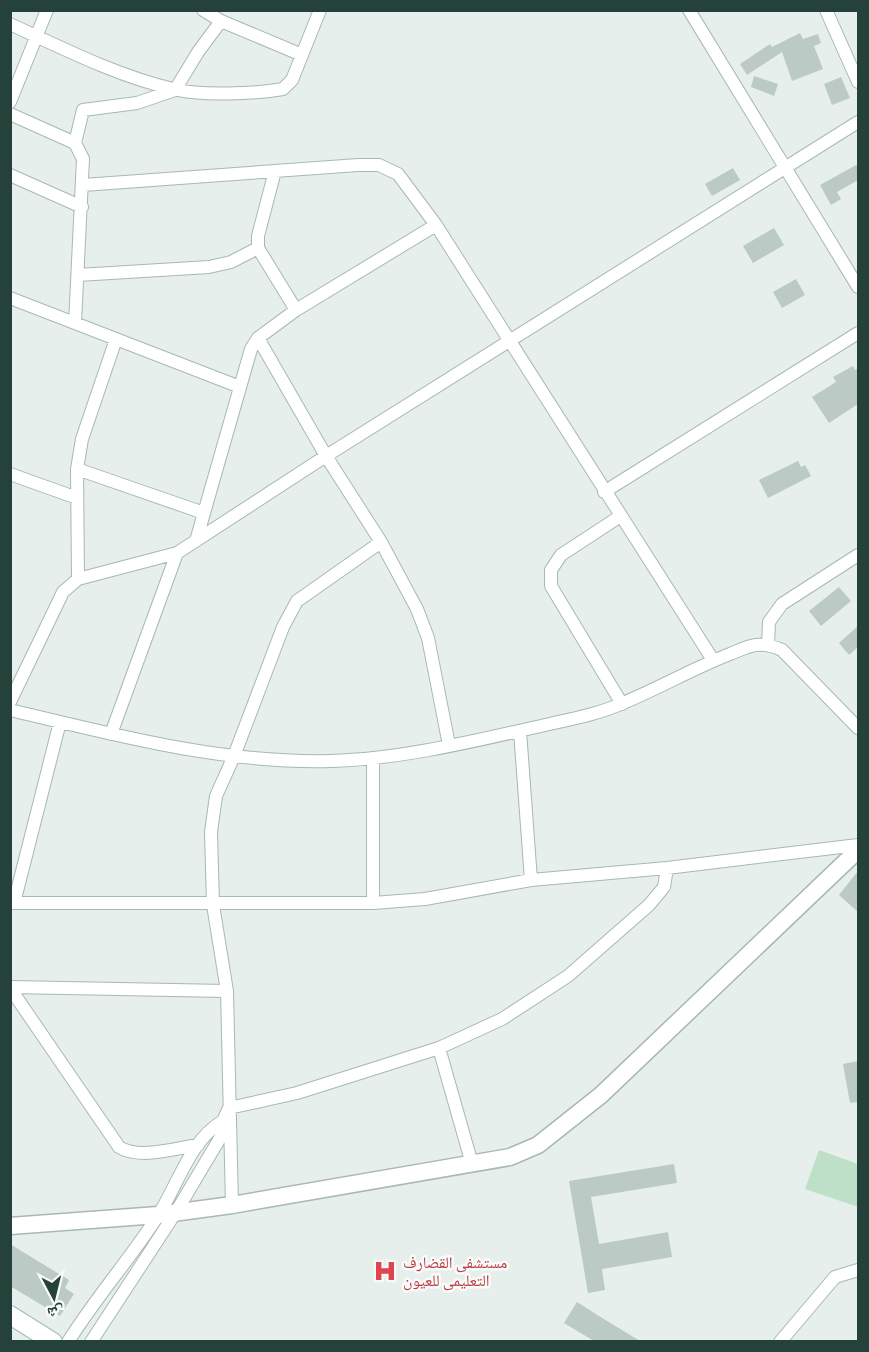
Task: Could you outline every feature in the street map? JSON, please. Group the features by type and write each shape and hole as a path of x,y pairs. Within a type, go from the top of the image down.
{"main road":[{"path":"10,1316 53,1341"}],"street":[{"path":"10,102 47,10"},
{"path":"203,10 221,21 302,55"},
{"path":"689,10 858,286"},
{"path":"826,10 858,82"},
{"path":"10,24 108,66 175,90 213,92 283,89 292,80 319,11"},
{"path":"75,143 83,110 137,104 175,90 198,51 221,21"},
{"path":"10,114 75,143 83,159 75,323"},
{"path":"10,702 63,592 78,579 177,553 326,456 858,122"},
{"path":"83,185 380,165 398,174 436,225 713,660"},
{"path":"275,171 258,236 258,248 296,310"},
{"path":"10,175 82,207"},
{"path":"196,541 251,349 258,338 296,310 436,225"},
{"path":"78,275 209,267 231,262 258,248"},
{"path":"10,298 240,387"},
{"path":"604,492 858,333"},
{"path":"258,338 326,456 381,542 417,609 428,638 449,745"},
{"path":"78,579 77,470 82,439 116,339"},
{"path":"77,470 204,513"},
{"path":"10,474 77,498"},
{"path":"620,517 561,555 551,570 551,586 622,704"},
{"path":"232,1205 227,991 213,905 211,832 216,796 284,627 297,601 381,542"},
{"path":"111,734 177,553"},
{"path":"768,645 770,622 782,604 858,555"},
{"path":"10,710 111,734 234,756 279,761 373,758 584,717 622,704 713,660 753,645 768,645 782,650 858,728"},
{"path":"60,722 12,903 213,905 373,903 425,899 531,880 858,848"},
{"path":"520,731 531,880"},
{"path":"373,758 373,903"},
{"path":"10,1226 158,1215 232,1205 472,1164 510,1156 538,1145 601,1095 858,848"},
{"path":"91,1341 176,1212 222,1133 223,1120 230,1108 297,1093 439,1048 502,1019 568,976 660,895 668,868"},
{"path":"10,987 227,991"},
{"path":"10,987 119,1147 126,1152 138,1153 198,1144"},
{"path":"439,1048 472,1164"},
{"path":"68,1341 158,1215 198,1144 213,1126 223,1120"},
{"path":"780,1341 835,1276 858,1270"}],"green space":[{"path":"819,1150 858,1164 858,1207 805,1189"}],"building":[{"path":"800,33 803,39 818,34 821,43 814,46 823,69 792,81 782,52 747,75 740,64 770,44 772,47"},
{"path":"754,76 778,84 774,96 751,87"},
{"path":"841,77 850,98 832,105 824,84"},
{"path":"858,164 858,180 837,192 841,199 831,205 820,185"},
{"path":"733,168 740,180 712,196 705,184"},
{"path":"774,228 784,245 753,263 743,246"},
{"path":"796,279 805,295 782,308 773,292"},
{"path":"853,366 855,370 858,368 858,404 829,423 812,397 836,382 833,377"},
{"path":"798,461 801,467 805,465 811,476 768,498 759,480"},
{"path":"839,587 851,601 821,626 809,611"},
{"path":"858,626 858,647 849,655 839,643"},
{"path":"858,871 858,912 839,895"},
{"path":"858,1061 858,1102 850,1103 843,1064"},
{"path":"674,1164 677,1183 591,1197 599,1244 668,1232 672,1257 602,1269 605,1290 588,1293 569,1181"},
{"path":"10,1244 69,1280 65,1288 74,1294 60,1316 10,1286"},
{"path":"577,1302 640,1341 594,1341 564,1323"}],"place":[{"name":"مستشفى القضارف التعليمى للعيون","path":"385,1271"}]}
